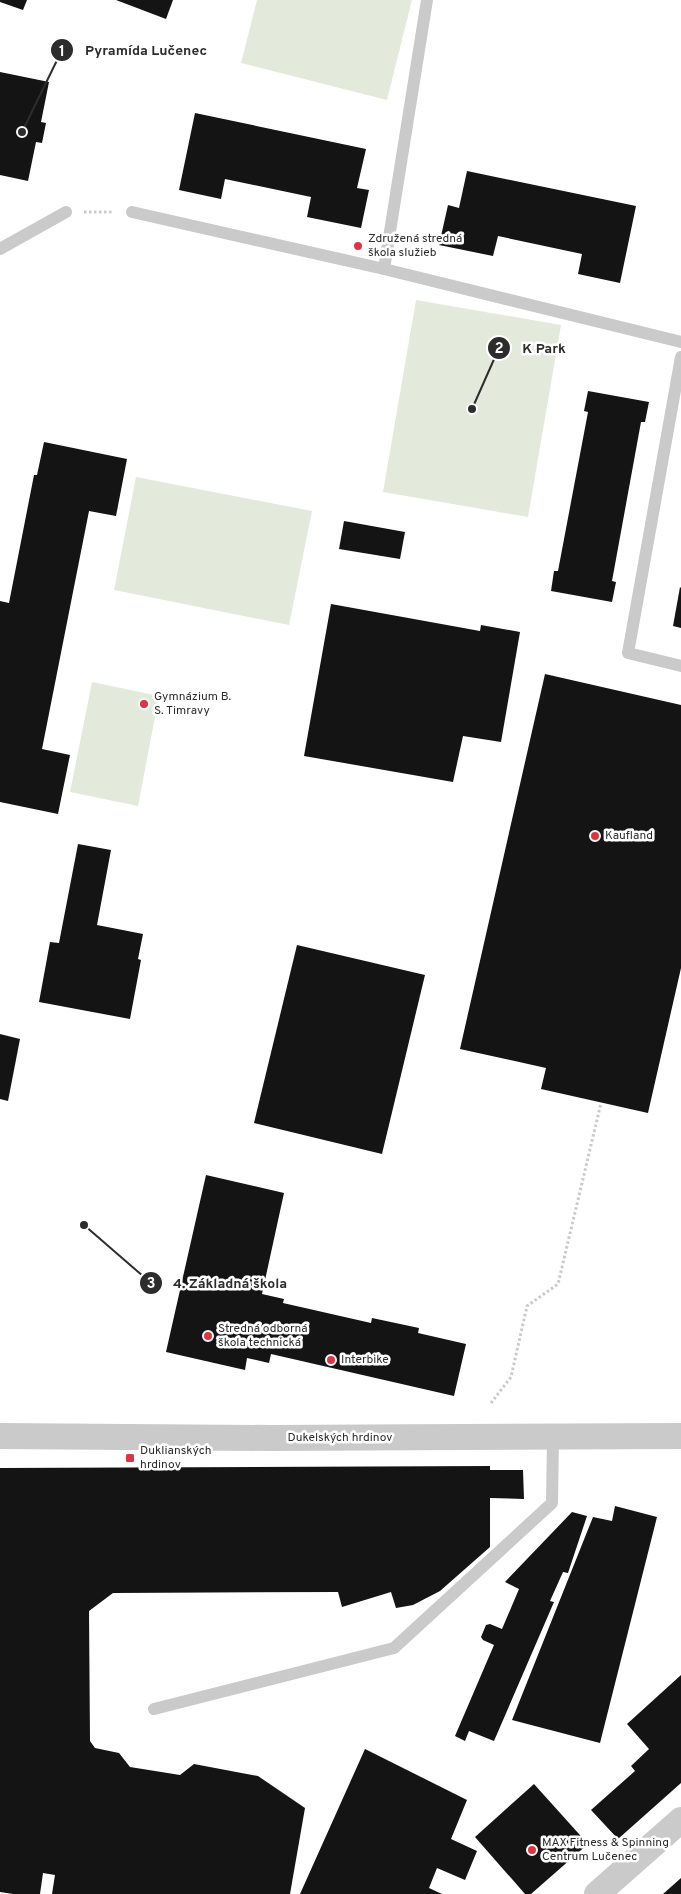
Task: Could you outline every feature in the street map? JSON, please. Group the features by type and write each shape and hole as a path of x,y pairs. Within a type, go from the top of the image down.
{"street":[{"name":"Dukelských hrdinov","path":"0,1436 681,1436"},
{"path":"597,1894 681,1820"}],"lane":[{"path":"384,270 427,0"},
{"path":"0,249 66,212"},
{"path":"132,212 384,270 681,342"},
{"path":"681,357 628,654 681,666"},
{"path":"154,1709 394,1648 552,1503 553,1437"}],"path":[{"path":"66,212 132,212"},
{"path":"491,1403 511,1377 527,1306 558,1284 601,1103"}],"green space":[{"path":"257,0 412,0 387,100 241,63"},
{"path":"416,300 561,325 528,517 383,492"},
{"path":"136,477 312,511 289,625 114,590"},
{"path":"92,682 159,696 138,806 70,792"}],"building":[{"path":"0,0 27,0 23,10 0,2"},
{"path":"116,0 173,0 166,19"},
{"path":"0,72 49,82 41,122 46,123 42,143 36,142 28,181 0,175"},
{"path":"195,113 366,149 357,188 369,190 361,228 307,217 311,197 225,179 221,199 179,190"},
{"path":"467,171 636,206 620,283 578,274 582,254 498,236 493,256 439,245 448,205 459,208"},
{"path":"588,391 649,402 645,422 641,422 612,581 616,582 612,602 551,591 554,571 558,571 588,412 584,411"},
{"path":"44,442 127,459 116,516 89,511 42,749 70,755 58,814 0,802 0,601 9,603 34,475 37,475"},
{"path":"344,521 405,532 400,559 339,549"},
{"path":"681,588 681,628 673,626"},
{"path":"331,604 480,631 481,625 520,632 501,742 463,736 453,782 304,756"},
{"name":"Kaufland","path":"545,674 681,705 681,968 648,1113 541,1089 546,1068 460,1049"},
{"path":"78,844 111,850 97,925 143,934 138,959 141,960 130,1019 39,1002 50,942 59,943"},
{"path":"297,945 425,975 382,1154 254,1123"},
{"path":"0,1034 20,1039 8,1101 0,1099"},
{"path":"206,1175 284,1193 262,1294 284,1299 283,1303 371,1323 372,1318 419,1328 418,1333 466,1344 454,1396 271,1354 269,1363 247,1358 245,1370 166,1352"},
{"path":"490,1466 490,1470 523,1470 524,1499 490,1498 490,1547 440,1591 413,1605 396,1608 391,1592 342,1607 338,1592 113,1593 89,1611 90,1741 95,1748 119,1753 130,1767 180,1775 194,1764 258,1776 305,1808 290,1894 52,1894 55,1875 43,1873 40,1894 0,1892 0,1468"},
{"path":"615,1506 657,1517 600,1743 512,1720 593,1517 612,1521"},
{"path":"572,1512 587,1516 568,1573 563,1572 550,1601 554,1602 494,1741 469,1731 465,1741 455,1736 494,1645 483,1640 481,1637 486,1625 490,1624 502,1629 519,1589 505,1582"},
{"path":"681,1675 681,1783 618,1839 591,1810 635,1771 631,1766 649,1749 627,1724"},
{"path":"365,1749 467,1800 451,1839 477,1851 465,1880 437,1868 429,1888 442,1894 300,1894"},
{"path":"534,1784 588,1844 531,1894 525,1894 475,1837"},
{"path":"681,1878 681,1894 663,1894"}],"place":[{"name":"Pyramída Lučenec","path":"22,132"},
{"name":"Združená stredná škola služieb","path":"358,246"},
{"name":"K Park","path":"472,409"},
{"name":"Gymnázium B. S. Timravy","path":"144,704"},
{"name":"Kaufland","path":"595,836"},
{"name":"4. Základná škola","path":"84,1225"},
{"name":"Stredná odborná škola technická","path":"208,1336"},
{"name":"Interbike","path":"331,1360"},
{"name":"Duklianských hrdinov","path":"130,1458"},
{"name":"MAX Fitness & Spinning Centrum Lučenec","path":"532,1850"}]}
